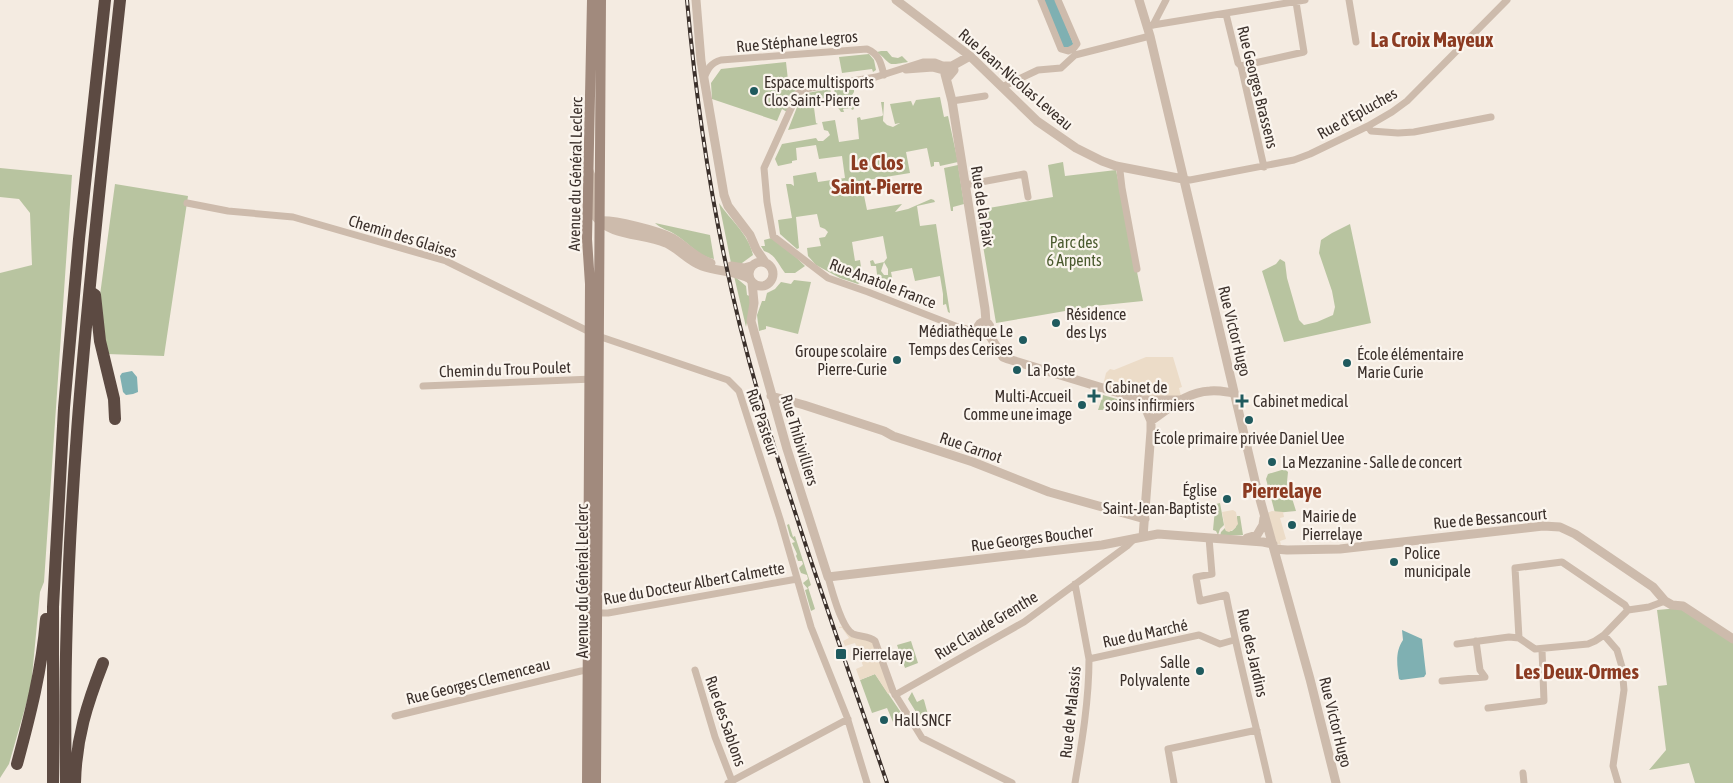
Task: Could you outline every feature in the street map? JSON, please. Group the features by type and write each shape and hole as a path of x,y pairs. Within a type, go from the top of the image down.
{"highway":[{"path":"53,783 53,607 64,408 79,239 105,0"},
{"path":"66,783 65,717 72,510 81,374 120,0"},
{"path":"89,291 95,295 99,334 114,399 115,419"},
{"path":"17,764 34,698 44,644 46,614 53,607"},
{"path":"75,783 80,733 103,663"}],"main road":[{"name":"Avenue du Général Leclerc","path":"592,0 596,50 600,164 594,334"},
{"name":"Avenue du Général Leclerc","path":"587,783 592,670 597,614 595,382 588,233 588,168 589,124 601,0"},
{"path":"589,124 593,138 593,160 600,164"},
{"path":"588,233 599,221"},
{"name":"Avenue du Général Leclerc","path":"595,382 587,608 592,670 596,783"}],"street":[{"path":"696,0 701,61 724,195 728,206 750,235 756,249 771,267 773,274 753,310"},
{"name":"Rue Jean-Nicolas Leveau","path":"896,0 1002,87 1037,120 1076,148 1102,161 1120,167 1183,179"},
{"path":"1041,0 1062,49 1068,51 1077,44 1058,0"},
{"name":"Rue Victor Hugo","path":"1139,0 1150,26 1150,36 1183,179 1264,517 1336,783"},
{"path":"1150,26 1166,0"},
{"path":"1150,26 1305,0"},
{"path":"1349,0 1356,42"},
{"name":"Rue d'Epluches","path":"1183,179 1190,180 1294,160 1368,126 1392,112 1416,93 1507,0"},
{"path":"1241,66 1304,52 1296,2"},
{"name":"Rue Georges Brassens","path":"1226,14 1238,63 1241,66 1264,167"},
{"path":"1002,87 1038,70 1062,68 1075,55 1086,51 1150,36"},
{"name":"Rue Stéphane Legros","path":"708,69 714,62 721,60 867,49 874,52 879,58 884,75"},
{"path":"949,70 958,62 967,59"},
{"path":"701,61 708,69 704,78"},
{"name":"Rue Anatole France","path":"949,70 938,62 928,62 910,65 884,75 798,92 764,168 767,202 773,236 828,278 883,297 958,327 978,329"},
{"name":"Rue de la Paix","path":"949,70 951,98 986,322"},
{"path":"951,98 985,96"},
{"path":"1368,126 1370,131 1398,133 1491,117"},
{"path":"1120,167 1137,269"},
{"path":"588,168 593,181 594,212 599,221 608,228 666,243 701,266 737,273 760,286 767,285"},
{"path":"965,185 1024,174 1028,197"},
{"name":"Chemin des Glaises","path":"187,202 228,211 294,217 446,261 594,334"},
{"path":"599,221 613,221 658,232 673,238 693,255 704,261 740,268 765,262"},
{"path":"751,281 749,273 756,249"},
{"name":"Rue Thibivilliers","path":"751,281 754,291 751,321 771,396 828,577"},
{"path":"986,322 990,326 988,332 982,333 978,329 980,324 986,322"},
{"path":"988,332 1003,356 1008,359 1142,400 1180,400"},
{"name":"Rue Pasteur","path":"594,334 728,380 735,385 739,391 780,519 797,579"},
{"name":"Chemin du Trou Poulet","path":"423,386 595,382"},
{"path":"1151,421 1180,400 1198,393 1211,390 1234,393"},
{"name":"Rue Carnot","path":"771,396 804,404 884,431 893,436 974,462 1049,492 1145,519"},
{"path":"1139,538 1145,519 1151,421 1142,400"},
{"path":"1240,540 1257,535 1263,525 1264,517"},
{"name":"Rue de Bessancourt","path":"1273,546 1287,550 1340,549 1544,526 1560,528 1575,534 1653,586 1665,601 1672,605 1683,606 1733,639"},
{"name":"Rue Georges Boucher","path":"828,577 1102,545 1158,534 1240,540 1273,546"},
{"name":"Rue Claude Grenthe","path":"895,695 1024,622 1139,538"},
{"name":"Rue des Jardins","path":"1208,538 1212,574 1196,577 1200,601 1226,595 1234,640 1258,730 1269,783"},
{"path":"1519,638 1515,568 1562,562 1625,605 1628,610"},
{"path":"828,577 845,626 853,633 875,642 895,695 922,738 1012,783"},
{"path":"797,579 811,627 848,720 867,783"},
{"name":"Rue du Docteur Albert Calmette","path":"597,614 797,579"},
{"name":"Rue de Malassis","path":"1075,783 1089,689 1089,659 1076,584"},
{"path":"1457,644 1510,637 1519,638 1535,649 1542,650 1588,644 1604,635 1628,610 1649,607 1665,601"},
{"path":"587,608 597,614"},
{"path":"1604,635 1618,650 1622,667 1624,690 1613,766 1618,783"},
{"name":"Rue du Marché","path":"1089,659 1199,636 1220,644 1234,640"},
{"path":"1442,681 1485,677 1480,670 1476,641"},
{"path":"1488,708 1544,701 1542,650"},
{"name":"Rue Georges Clemenceau","path":"395,716 592,670"},
{"name":"Rue des Sablons","path":"695,670 714,737 730,782"},
{"path":"730,782 848,720"},
{"path":"1174,783 1168,749 1258,730"},
{"path":"1523,773 1524,783"}],"green space":[{"path":"887,51 892,57 898,58 902,56 908,62 892,64 877,52"},
{"path":"869,54 874,60 876,70 873,72 872,69 842,73 839,57"},
{"name":"Espace multisports Clos Saint-Pierre","path":"786,62 789,89 795,88 797,92 787,112 782,109 777,121 712,99 711,83 721,69"},
{"path":"850,86 851,90 854,90 851,97 854,109 843,109 844,112 841,112 837,106 834,89"},
{"path":"830,89 832,97 813,100 816,123 818,124 788,130 801,97 807,93"},
{"path":"940,97 944,117 948,116 958,162 940,166 939,162 934,162 934,166 931,167 927,148 906,152 910,173 861,181 867,210 902,204 895,212 908,209 931,199 934,200 935,202 917,206 920,226 936,224 950,313 946,304 943,305 940,276 915,281 912,268 891,272 893,282 887,285 886,289 873,283 878,282 876,266 871,266 870,261 873,260 875,264 884,262 887,258 883,236 852,242 855,261 860,260 862,274 861,282 858,284 840,278 816,265 808,256 807,248 821,246 819,238 825,237 828,232 820,227 817,214 796,217 799,248 797,249 780,234 778,220 792,218 786,184 794,186 793,176 816,172 818,182 845,178 842,156 819,159 816,145 796,148 797,160 792,161 792,163 778,166 775,159 782,144 816,138 818,141 823,141 830,135 828,131 824,130 822,122 835,120 839,142 859,139 857,118 860,117 861,120 882,116 881,102 884,102 883,121 893,127 900,123 895,124 890,104 911,101 913,106 916,100","holes":["884,262 888,269 888,275 884,275 881,271"]},
{"name":"Parc des 6 Arpents","path":"1063,162 1065,176 1116,170 1143,301 1094,306 996,323 977,210 1053,197 1048,165"},
{"path":"958,165 964,204 953,207 953,211 951,211 944,168"},
{"path":"0,168 72,175 44,582 40,592 31,687 9,764 0,778 0,273 32,265 30,213 19,199 0,197"},
{"path":"115,184 188,196 164,356 107,354 100,295"},
{"path":"719,203 751,247 753,255 742,263 731,263"},
{"path":"655,223 710,235 714,259 699,253 676,235"},
{"path":"1350,224 1371,323 1284,342 1262,271 1276,264 1280,259 1285,262 1287,278 1299,320 1304,325 1333,315 1335,307 1332,291 1319,253 1321,240"},
{"path":"775,237 805,266 795,273 785,273 774,257 764,251 761,246 765,246 764,240"},
{"path":"734,276 746,286 747,295 752,297 746,327"},
{"path":"794,280 811,282 798,334 766,326 766,329 759,331 757,315 767,293 775,289 781,282 791,284"},
{"path":"1103,395 1127,402 1128,409 1098,410"},
{"path":"1285,469 1288,472 1287,482 1296,511 1275,513 1266,479 1268,474"},
{"path":"1220,503 1224,525 1218,535 1213,530 1215,509 1217,509 1216,504"},
{"path":"1237,516 1240,516 1243,535 1220,536 1225,528 1226,531 1232,531 1236,527"},
{"path":"789,524 793,537 795,536 811,585 808,587 815,609 811,611 805,590 808,589 803,583 808,579 807,575 801,573 799,568 803,564 802,561 798,561 796,556 797,554 792,543 795,542 790,536 787,525"},
{"path":"1679,608 1733,643 1733,783 1695,783 1689,763 1649,770 1666,750 1658,686 1667,685 1657,610"},
{"path":"911,641 918,663 905,668 897,645"},
{"path":"875,674 902,714 893,722 887,708 872,713 860,680"},
{"path":"912,692 917,702 924,700 930,722 924,725 908,699"}],"shaded area":[{"path":"1146,357 1173,357 1182,387 1179,388 1181,396 1151,399 1103,385 1106,373 1110,369 1114,370"},
{"path":"1233,510 1236,512 1238,524 1229,532 1226,531 1222,512"},
{"path":"1272,511 1283,512 1284,517 1280,518 1286,539 1280,541 1281,545 1277,544 1267,513"},
{"path":"845,626 851,632 872,639 893,691 888,694 875,674 860,680 856,669 863,666 855,643 845,646 843,641 849,638 842,628 839,627"}],"water":[{"path":"132,371 137,377 138,392 126,395 123,392 120,376 122,373"},
{"path":"1402,630 1422,639 1426,674 1424,677 1399,679 1397,658 1403,640"}],"waterway":[{"path":"1049,0 1067,44"}],"railway":[{"path":"687,0 698,100 713,200 733,299 745,347 789,493 887,783"}],"place":[{"name":"Espace multisports Clos Saint-Pierre","path":"754,91"},
{"name":"Résidence des Lys","path":"1056,323"},
{"name":"Médiathèque Le Temps des Cerises","path":"1023,340"},
{"name":"Groupe scolaire Pierre-Curie","path":"897,360"},
{"name":"École élémentaire Marie Curie","path":"1347,363"},
{"name":"La Poste","path":"1017,370"},
{"name":"Cabinet de soins infirmiers","path":"1094,396"},
{"name":"Cabinet medical","path":"1242,401"},
{"name":"Multi-Accueil Comme une image","path":"1082,405"},
{"name":"École primaire privée Daniel Uee","path":"1249,420"},
{"name":"La Mezzanine - Salle de concert","path":"1272,462"},
{"name":"Église Saint-Jean-Baptiste","path":"1227,499"},
{"name":"Mairie de Pierrelaye","path":"1292,525"},
{"name":"Police municipale","path":"1394,562"},
{"name":"Pierrelaye","path":"841,654"},
{"name":"Salle Polyvalente","path":"1200,671"},
{"name":"Hall SNCF","path":"884,720"}],"district":[{"name":"La Croix Mayeux","path":"1432,39"},
{"name":"Le Clos Saint-Pierre","path":"877,174"},
{"name":"Pierrelaye","path":"1282,490"},
{"name":"Les Deux-Ormes","path":"1577,671"}]}
